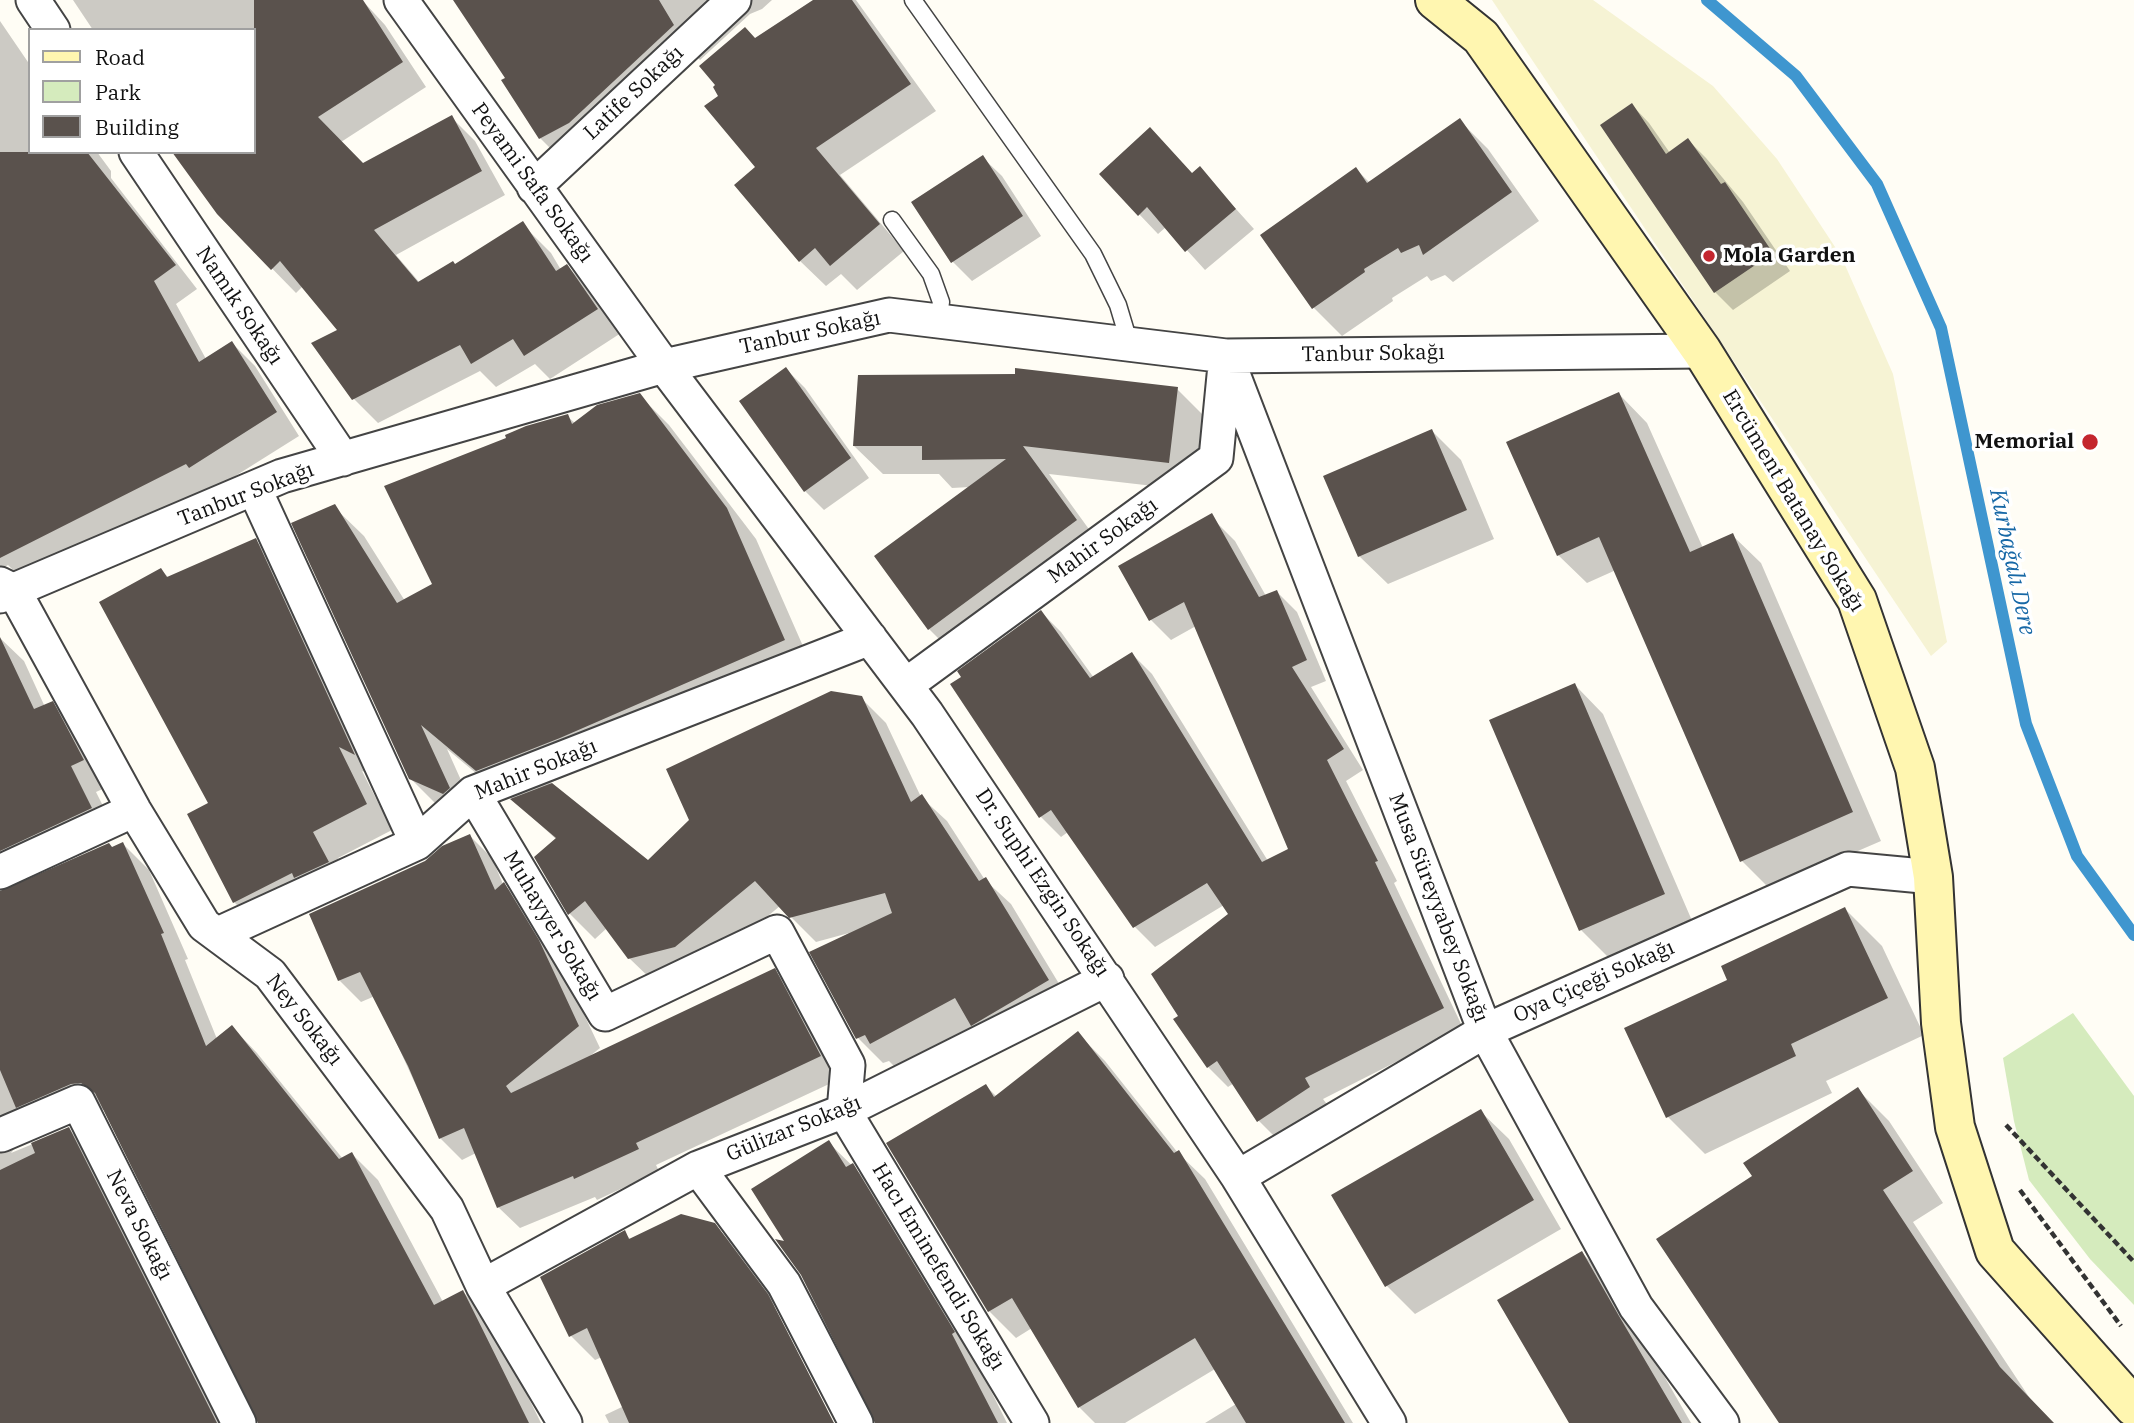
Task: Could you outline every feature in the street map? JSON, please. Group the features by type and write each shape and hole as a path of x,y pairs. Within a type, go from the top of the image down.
{"street":[{"path":"33,0 52,28"},
{"name":"Peyami Safa Sokağı","path":"401,0 664,366"},
{"name":"Latife Sokağı","path":"534,187 734,0"},
{"name":"Ercüment Batanay Sokağı","path":"1435,0 1481,37 1702,351 1857,600 1915,768 1933,877 1941,1023 1955,1127 1995,1251 2134,1407"},
{"name":"Namık Sokağı","path":"137,154 343,459"},
{"name":"Tanbur Sokağı","path":"5,590 282,476 664,366 889,315 1226,356 1702,351"},
{"name":"Mahir Sokağı","path":"906,685 1216,458 1226,356"},
{"name":"Musa Süreyyabey Sokağı","path":"1226,356 1485,1031 1636,1307 1722,1423"},
{"name":"Dr. Suphi Ezgin Sokağı","path":"664,366 906,685 1107,979 1238,1177 1389,1423"},
{"path":"254,488 417,843"},
{"name":"Ney Sokağı","path":"5,590 204,925 270,974 439,1198 483,1286 565,1423"},
{"name":"Mahir Sokağı","path":"218,934 417,843 473,793 870,638"},
{"name":"Muhayyer Sokağı","path":"473,793 605,1014 777,932 848,1065 844,1111"},
{"path":"0,872 134,810"},
{"name":"Oya Çiçeği Sokağı","path":"1238,1177 1485,1031 1848,869 1933,877"},
{"name":"Gülizar Sokağı","path":"483,1286 698,1168 844,1111 1107,979"},
{"name":"Neva Sokağı","path":"0,1135 78,1102 239,1423"},
{"name":"Hacı Eminefendi Sokağı","path":"844,1111 1032,1423"},
{"path":"698,1168 784,1284 856,1423"}],"lane":[{"path":"913,0 1093,254 1118,305 1130,345"},
{"path":"892,220 931,274 941,302 938,321"}],"path":[{"path":"2006,1125 2134,1262"}],"shaded area":[{"path":"1492,0 1593,0 1713,86 1777,159 1841,256 1893,374 1947,642 1931,656"}],"green space":[{"path":"2073,1013 2134,1096 2134,1305 2090,1259 2029,1180 2014,1121 2003,1058"}],"building":[{"path":"254,0 363,0 403,62 318,117 363,163 452,115 482,171 374,230 418,282 453,261 455,264 523,221 556,271 567,264 598,309 524,356 513,339 471,364 460,345 352,400 311,343 337,330 280,261 271,270 217,214 173,154 256,154"},
{"path":"453,0 659,0 674,25 569,123 539,139 501,80 505,78"},
{"path":"813,0 852,0 911,84 816,148 880,224 830,266 815,248 799,262 734,185 755,167 704,106 718,96 713,87 715,85 699,66 745,27 755,38"},
{"path":"1632,103 1666,154 1688,138 1721,184 1725,182 1773,253 1714,293 1600,125"},
{"path":"1460,118 1512,192 1423,255 1419,245 1401,253 1398,248 1364,269 1365,272 1312,309 1260,235 1356,167 1367,183"},
{"path":"1150,127 1192,173 1200,166 1236,209 1185,252 1147,207 1138,216 1099,174"},
{"path":"0,152 89,154 176,265 154,281 199,362 232,341 277,412 189,468 186,464 0,558"},
{"path":"983,155 1023,216 951,263 911,202"},
{"path":"786,367 851,458 804,492 739,401"},
{"path":"1015,368 1178,387 1169,463 1023,446 1077,520 928,630 874,556 1006,459 922,460 922,446 853,446 858,375 1015,374"},
{"path":"1619,392 1690,552 1733,533 1853,812 1740,862 1599,537 1557,556 1506,442"},
{"path":"640,393 727,508 785,640 560,738 476,771 421,725 450,788 443,794 409,779 291,523 335,504 397,603 432,584 384,486 506,438 505,435 526,426 568,414 572,424 597,405"},
{"path":"1432,429 1467,510 1358,557 1323,476"},
{"path":"1212,513 1259,597 1277,590 1307,660 1292,667 1344,749 1327,760 1378,861 1375,862 1444,1008 1305,1078 1310,1087 1257,1122 1217,1061 1207,1068 1173,1019 1178,1016 1151,974 1228,914 1207,883 1133,928 1051,810 1039,818 950,684 961,677 957,671 1041,610 1090,678 1132,652 1262,862 1288,849 1184,602 1149,621 1118,566"},
{"path":"256,538 355,755 339,747 367,804 313,832 329,862 294,878 292,873 233,903 187,814 208,803 99,602 161,568 167,577"},
{"path":"0,637 34,709 53,701 84,760 71,766 92,808 0,851"},
{"path":"1575,683 1665,894 1579,931 1489,720"},
{"path":"831,691 862,696 911,802 922,794 979,881 986,877 1049,980 971,1026 955,998 870,1044 865,1035 856,1039 809,952 892,913 885,893 789,918 755,881 675,947 628,959 585,901 568,915 534,857 556,838 510,799 552,783 648,860 689,820 666,769"},
{"path":"470,834 495,890 504,882 539,940 579,1026 506,1086 511,1093 775,968 821,1056 636,1143 639,1149 574,1179 573,1176 497,1208 464,1128 439,1139 408,1066 360,972 338,981 309,914 425,861 442,846"},
{"path":"123,842 164,933 161,934 206,1046 232,1025 339,1159 352,1152 434,1305 463,1290 529,1423 258,1423 95,1093 81,1083 71,1084 16,1108 0,1070 0,891 109,843 112,847"},
{"path":"1845,907 1888,998 1791,1044 1796,1056 1666,1118 1624,1028 1727,980 1721,966"},
{"path":"1078,1031 1174,1153 1179,1150 1345,1423 1246,1423 1195,1338 1078,1408 1012,1298 988,1312 886,1143 986,1084 994,1097"},
{"path":"1858,1087 1913,1171 1883,1190 2000,1367 2054,1423 1779,1423 1656,1239 1752,1176 1743,1163"},
{"path":"1481,1109 1534,1200 1385,1287 1331,1195"},
{"path":"69,1127 217,1423 0,1423 0,1170 35,1153 31,1143"},
{"path":"829,1140 846,1167 853,1163 955,1332 952,1334 998,1423 875,1423 801,1275 775,1239 784,1241 751,1189"},
{"path":"681,1214 715,1223 768,1294 834,1423 629,1423 587,1328 569,1337 540,1277 625,1230 629,1239"},
{"path":"1582,1251 1682,1423 1569,1423 1497,1300"}],"waterway":[{"name":"Kurbağalı Dere","path":"1707,0 1796,76 1877,184 1941,328 2026,724 2077,856 2134,935"}],"place":[{"name":"Mola Garden","path":"1709,256"},
{"name":"Memorial","path":"2090,442"}]}
